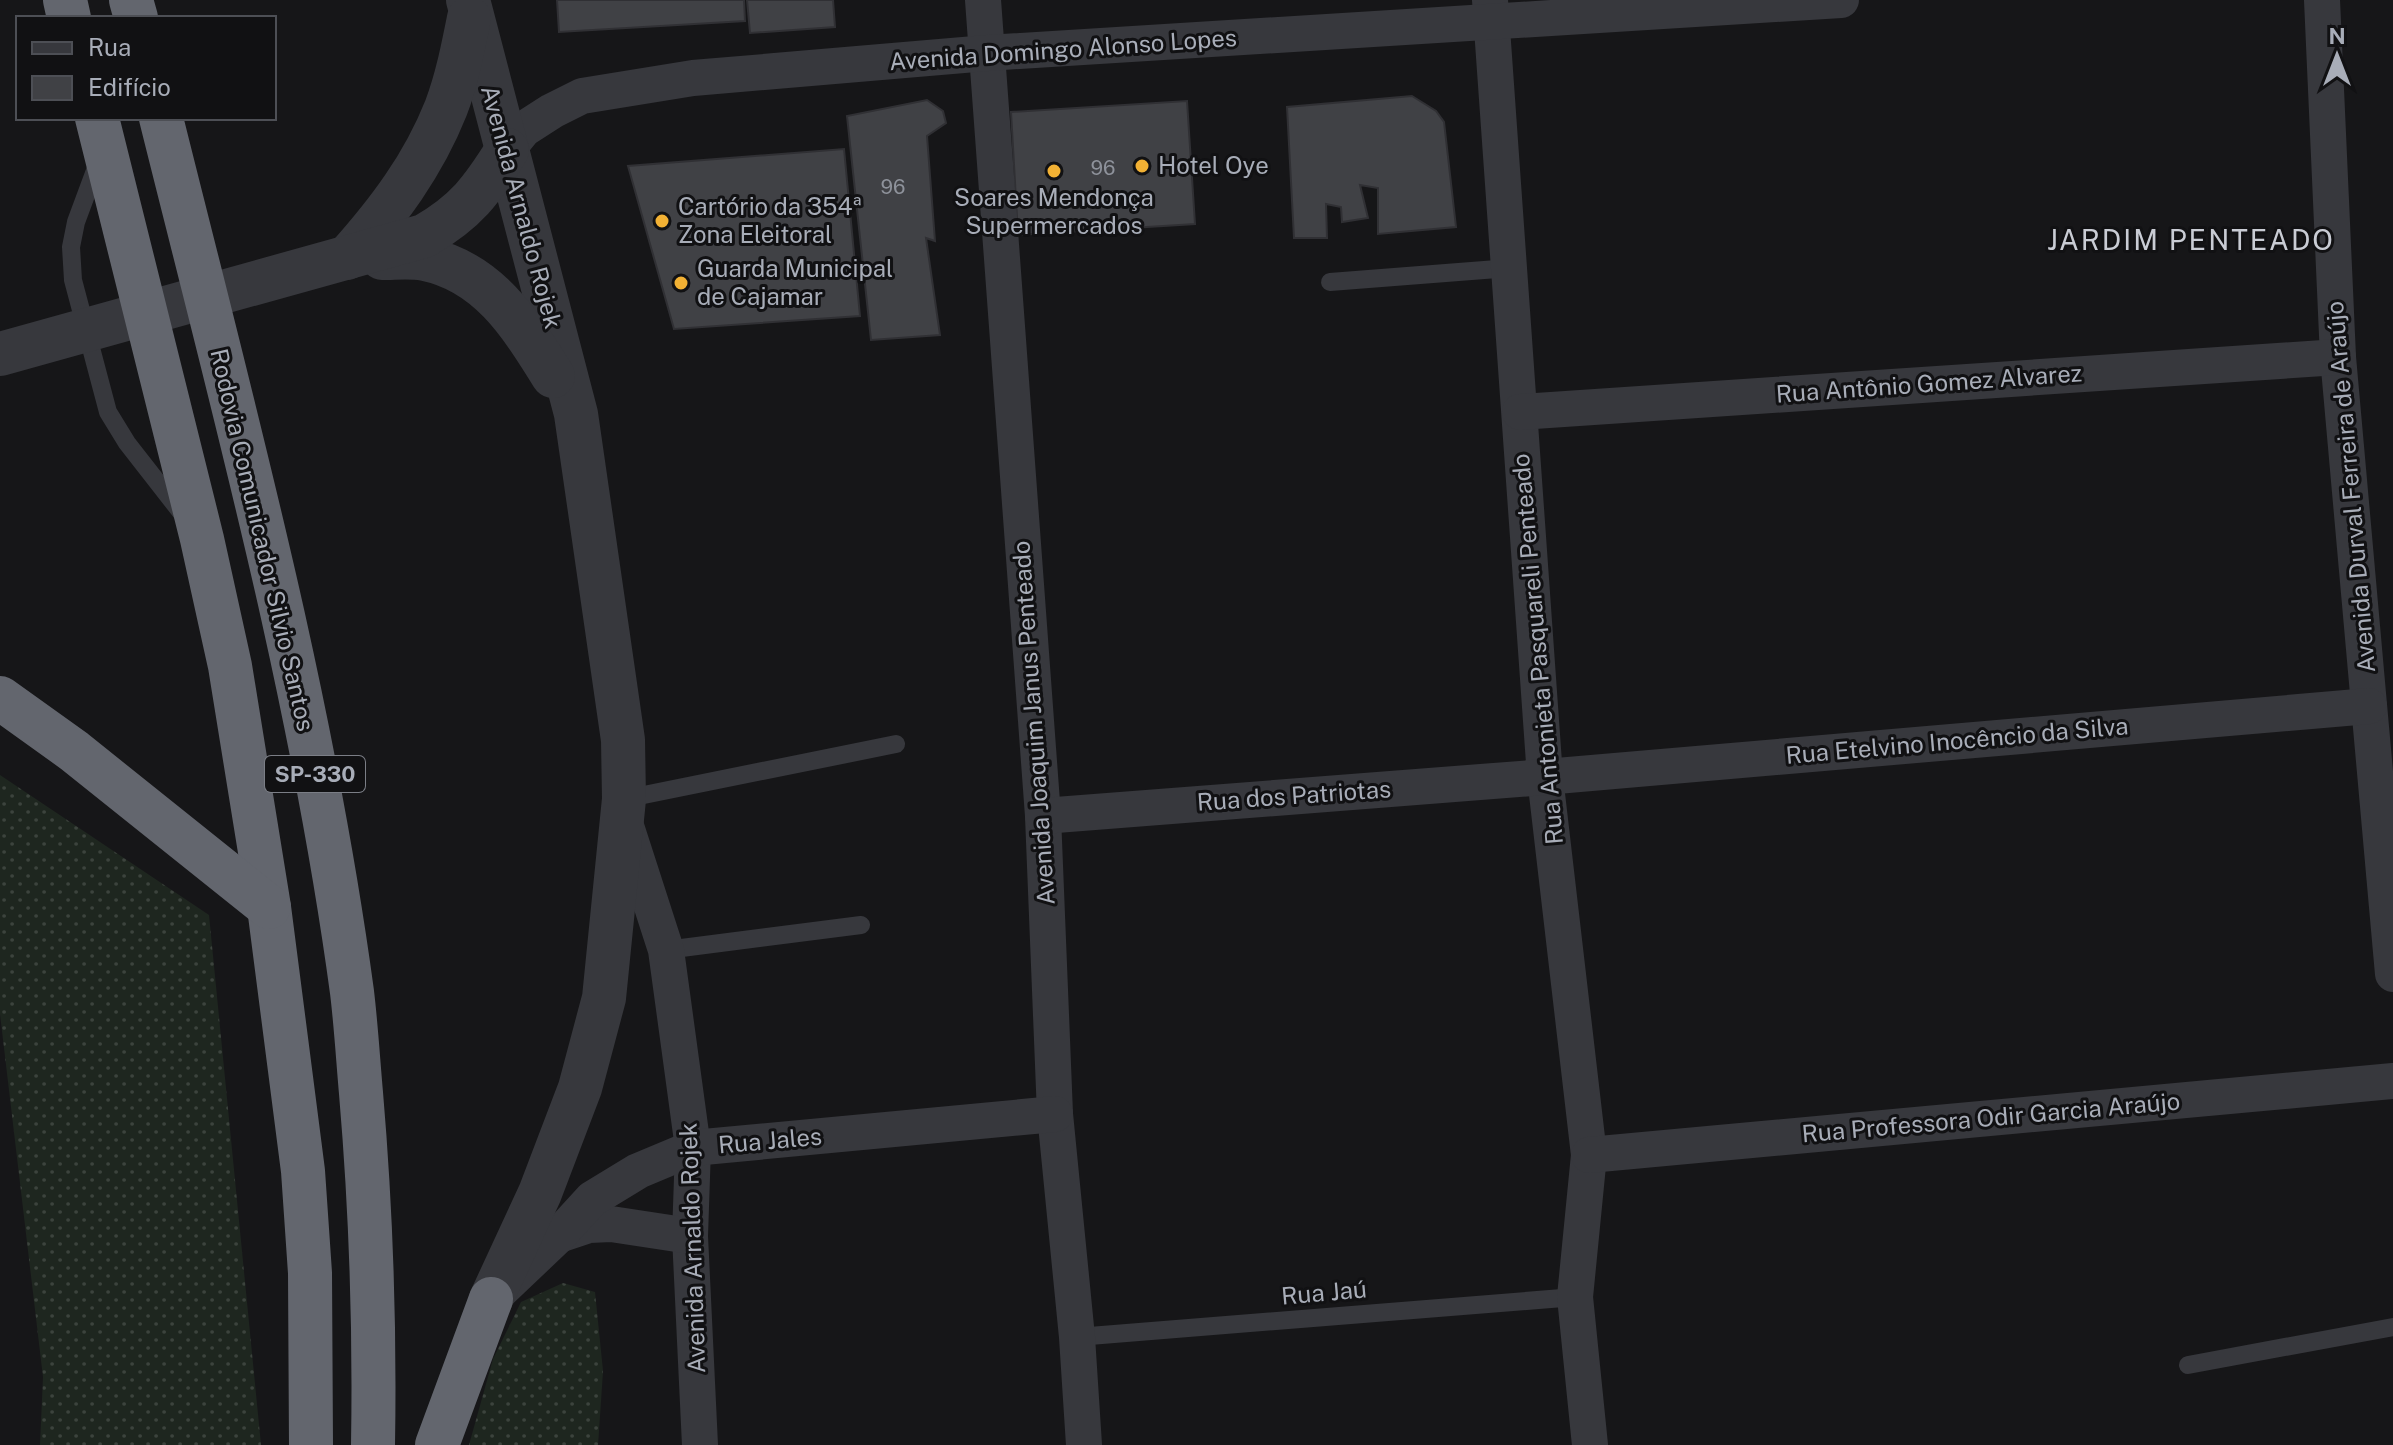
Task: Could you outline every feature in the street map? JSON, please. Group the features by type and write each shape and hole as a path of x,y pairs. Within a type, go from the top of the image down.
{"highway":[{"name":"Rodovia Comunicador Silvio Santos","path":"162,120 280,594 322,810 349,978 368,1173 375,1350 373,1445"},
{"name":"SP-330","path":"100,132 202,539 230,666 269,907 303,1171 310,1273 311,1445"},
{"path":"0,698 74,751 269,907"},
{"path":"437,1445 491,1299"}],"street":[{"name":"Avenida Joaquim Janus Penteado","path":"983,0 1043,816 1055,1114 1077,1337 1084,1445"},
{"name":"Avenida Domingo Alonso Lopes","path":"4,353 424,236 452,220 485,186 524,129 582,96 693,78 1491,11 1841,0"},
{"name":"Avenida Durval Ferreira de Araújo","path":"2322,0 2338,357 2379,652 2369,706 2393,974"},
{"name":"Avenida Arnaldo Rojek","path":"470,6 576,414 623,740 624,809 604,998 580,1088 540,1193 491,1299"},
{"path":"329,262 387,213 422,159 447,107 470,6"},
{"name":"Rua Antonieta Pasquareli Penteado","path":"1491,11 1545,777 1589,1155 1575,1297 1590,1445"},
{"name":"Avenida Arnaldo Rojek","path":"329,262 422,258 479,281 503,303 522,328 576,414"},
{"name":"Rua Antônio Gomez Alvarez","path":"1520,412 2338,357"},
{"name":"Rua Etelvino Inocêncio da Silva","path":"1545,777 2369,706"},
{"name":"Rua dos Patriotas","path":"1043,816 1545,777"},
{"name":"Avenida Arnaldo Rojek","path":"624,809 666,950 693,1148 690,1236 700,1445"},
{"name":"Rua Professora Odir Garcia Araújo","path":"1589,1155 2393,1081"},
{"name":"Rua Jales","path":"491,1299 592,1199 638,1171 693,1148 1055,1114"},
{"path":"559,1235 589,1225 611,1224 690,1236"}],"lane":[{"path":"100,132 71,247 73,280 108,412 127,443 202,539"},
{"path":"1330,282 1510,268"},
{"path":"624,809 896,744"},
{"path":"666,950 861,925"},
{"name":"Rua Jaú","path":"1077,1337 1575,1297"},
{"path":"2188,1365 2393,1327"}],"shaded area":[{"path":"0,775 209,915 261,1445 40,1445 43,1377 0,1014"},
{"path":"563,1283 595,1292 603,1371 598,1445 469,1445 493,1359 521,1302"}],"building":[{"path":"557,0 744,0 745,21 559,32"},
{"path":"747,0 833,0 835,27 750,33"},
{"path":"1412,96 1436,111 1444,122 1456,227 1378,234 1378,188 1360,185 1368,218 1342,222 1341,207 1326,204 1327,238 1294,238 1287,107"},
{"path":"927,100 943,111 946,123 927,136 935,241 926,238 940,335 871,340 847,116"},
{"path":"1187,101 1195,224 1018,235 1011,112"},
{"path":"844,149 860,316 674,329 628,166"}],"place":[{"name":"Hotel Oye","path":"1142,166"},
{"name":"Soares Mendonça Supermercados","path":"1054,171"},
{"name":"Cartório da 354ª Zona Eleitoral","path":"662,221"},
{"name":"Guarda Municipal de Cajamar","path":"681,283"}],"district":[{"name":"JARDIM PENTEADO","path":"2191,240"}]}
